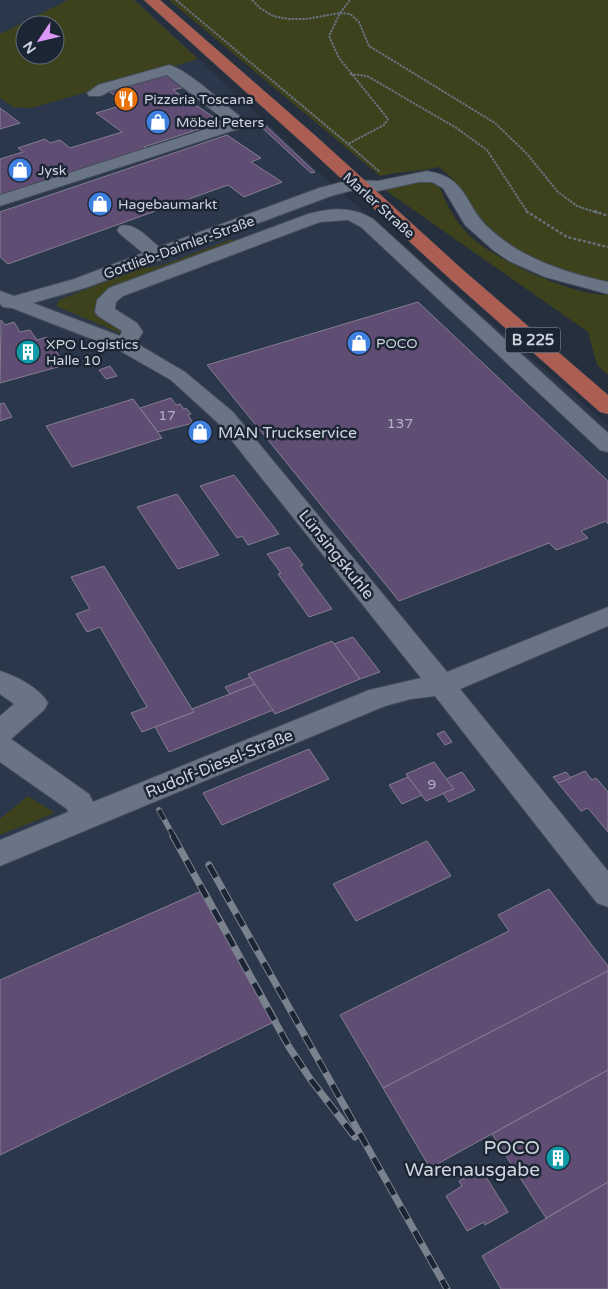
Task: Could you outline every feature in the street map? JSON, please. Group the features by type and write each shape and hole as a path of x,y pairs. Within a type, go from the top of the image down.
{"main road":[{"name":"Marler Straße","path":"152,0 357,185 608,407"}],"street":[{"path":"0,201 232,126 234,120 203,97 193,86 168,70 104,88 95,93"},
{"name":"Gottlieb-Daimler-Straße","path":"5,302 81,283 325,192 357,185 378,186 418,176 429,176 444,180 453,187 464,213 475,226 509,252 557,276 608,288"},
{"path":"122,344 131,337 133,332 130,327 105,312 104,305 107,299 116,292 314,218 328,214 350,214 367,223 608,445"},
{"path":"208,217 225,230"},
{"path":"126,230 157,255"},
{"name":"Lünsingskuhle","path":"5,302 122,344 178,376 225,417 608,894"},
{"name":"Rudolf-Diesel-Straße","path":"0,853 379,697 412,689 442,685 608,616"},
{"path":"0,681 34,703 3,748 79,802 86,818"}],"path":[{"path":"176,0 392,182"},
{"path":"252,0 260,8 273,16 288,19 306,19 340,13 350,14 358,22 369,46 495,123 527,154 558,192 577,206 608,216"},
{"path":"348,144 384,125 388,119 338,58 329,36 340,13 350,0"},
{"path":"350,74 367,76 455,126 487,150 526,211 567,237 608,247"}],"shaded area":[{"path":"0,0 136,0 322,175 608,425 608,1289 0,1289"}],"green space":[{"path":"68,0 134,0 198,59 32,108 13,107 0,98 0,34 15,26 15,65 65,65 65,15 38,15"},
{"path":"169,0 608,0 608,286 547,270 489,235 463,202 455,181 439,167 380,176"},
{"path":"420,180 437,186 441,190 452,213 465,231 484,247 500,257 537,276 556,283 593,294 608,295 608,375 597,365 588,332 385,190 405,182"},
{"path":"232,239 236,241 107,291 95,305 100,313 123,330 122,334 56,306 59,300 141,268 160,266"},
{"path":"28,796 55,813 0,835 0,819"}],"building":[{"path":"164,73 185,87 173,90 221,122 144,147 149,151 0,199 0,159 23,152 18,148 45,139 50,143 60,140 70,148 122,132 96,113 127,104 107,90"},
{"path":"0,108 20,123 0,129"},
{"path":"262,122 315,172 311,173 257,123"},
{"name":"Hagebaumarkt","path":"227,135 261,158 251,162 282,182 244,197 228,185 8,264 0,257 0,212"},
{"path":"418,302 608,481 608,524 606,521 581,531 588,538 556,550 549,543 399,601 207,365"},
{"name":"XPO Logistics Halle 10","path":"1,320 5,325 14,322 20,332 30,330 37,340 47,337 65,365 0,383"},
{"path":"110,366 117,376 106,379 99,370"},
{"path":"171,398 176,405 180,404 184,409 186,408 191,414 188,415 193,423 158,432 140,408"},
{"path":"133,399 162,438 72,467 46,426"},
{"path":"4,403 12,417 0,421 0,404"},
{"path":"234,475 279,534 248,545 242,536 237,538 200,486"},
{"path":"177,494 219,555 178,569 137,507"},
{"path":"289,547 303,565 300,566 332,609 309,617 278,574 281,573 267,554"},
{"path":"104,566 194,712 142,732 131,713 147,707 100,627 87,632 76,614 90,609 71,577"},
{"path":"353,637 380,672 360,679 334,644"},
{"path":"332,641 360,679 275,714 248,674"},
{"path":"250,677 255,684 230,694 225,687"},
{"path":"255,684 273,710 169,752 155,727 194,712 192,709"},
{"path":"444,731 452,742 445,745 437,734"},
{"path":"309,749 329,779 222,825 203,793"},
{"path":"434,762 454,789 426,801 406,774"},
{"path":"585,771 592,780 596,778 608,792 608,832 588,808 581,811 558,783"},
{"path":"462,772 475,790 449,802 443,793 454,789 446,779"},
{"path":"566,772 571,778 558,783 553,777"},
{"path":"408,777 422,795 402,804 389,785"},
{"path":"427,841 451,876 356,921 333,884"},
{"path":"206,889 278,1020 0,1155 0,980"},
{"path":"549,889 608,966 608,971 383,1088 340,1015 509,931 498,915"},
{"path":"608,971 608,1070 430,1168 383,1088"},
{"name":"POCO Warenausgabe","path":"608,1070 608,1182 546,1218 492,1134"},
{"path":"481,1169 508,1212 485,1225 484,1222 467,1231 446,1196 462,1186 459,1181"},
{"path":"608,1182 608,1289 501,1289 482,1256"}],"railway":[{"path":"159,810 174,837"},
{"path":"173,836 289,1047 311,1080 355,1137"},
{"path":"209,865 447,1289"}],"place":[{"name":"Pizzeria Toscana","path":"126,99"},
{"name":"Möbel Peters","path":"158,122"},
{"name":"Jysk","path":"20,170"},
{"name":"Hagebaumarkt","path":"100,204"},
{"name":"POCO","path":"359,343"},
{"name":"XPO Logistics Halle 10","path":"28,352"},
{"name":"MAN Truckservice","path":"200,432"},
{"name":"POCO Warenausgabe","path":"558,1158"}]}
